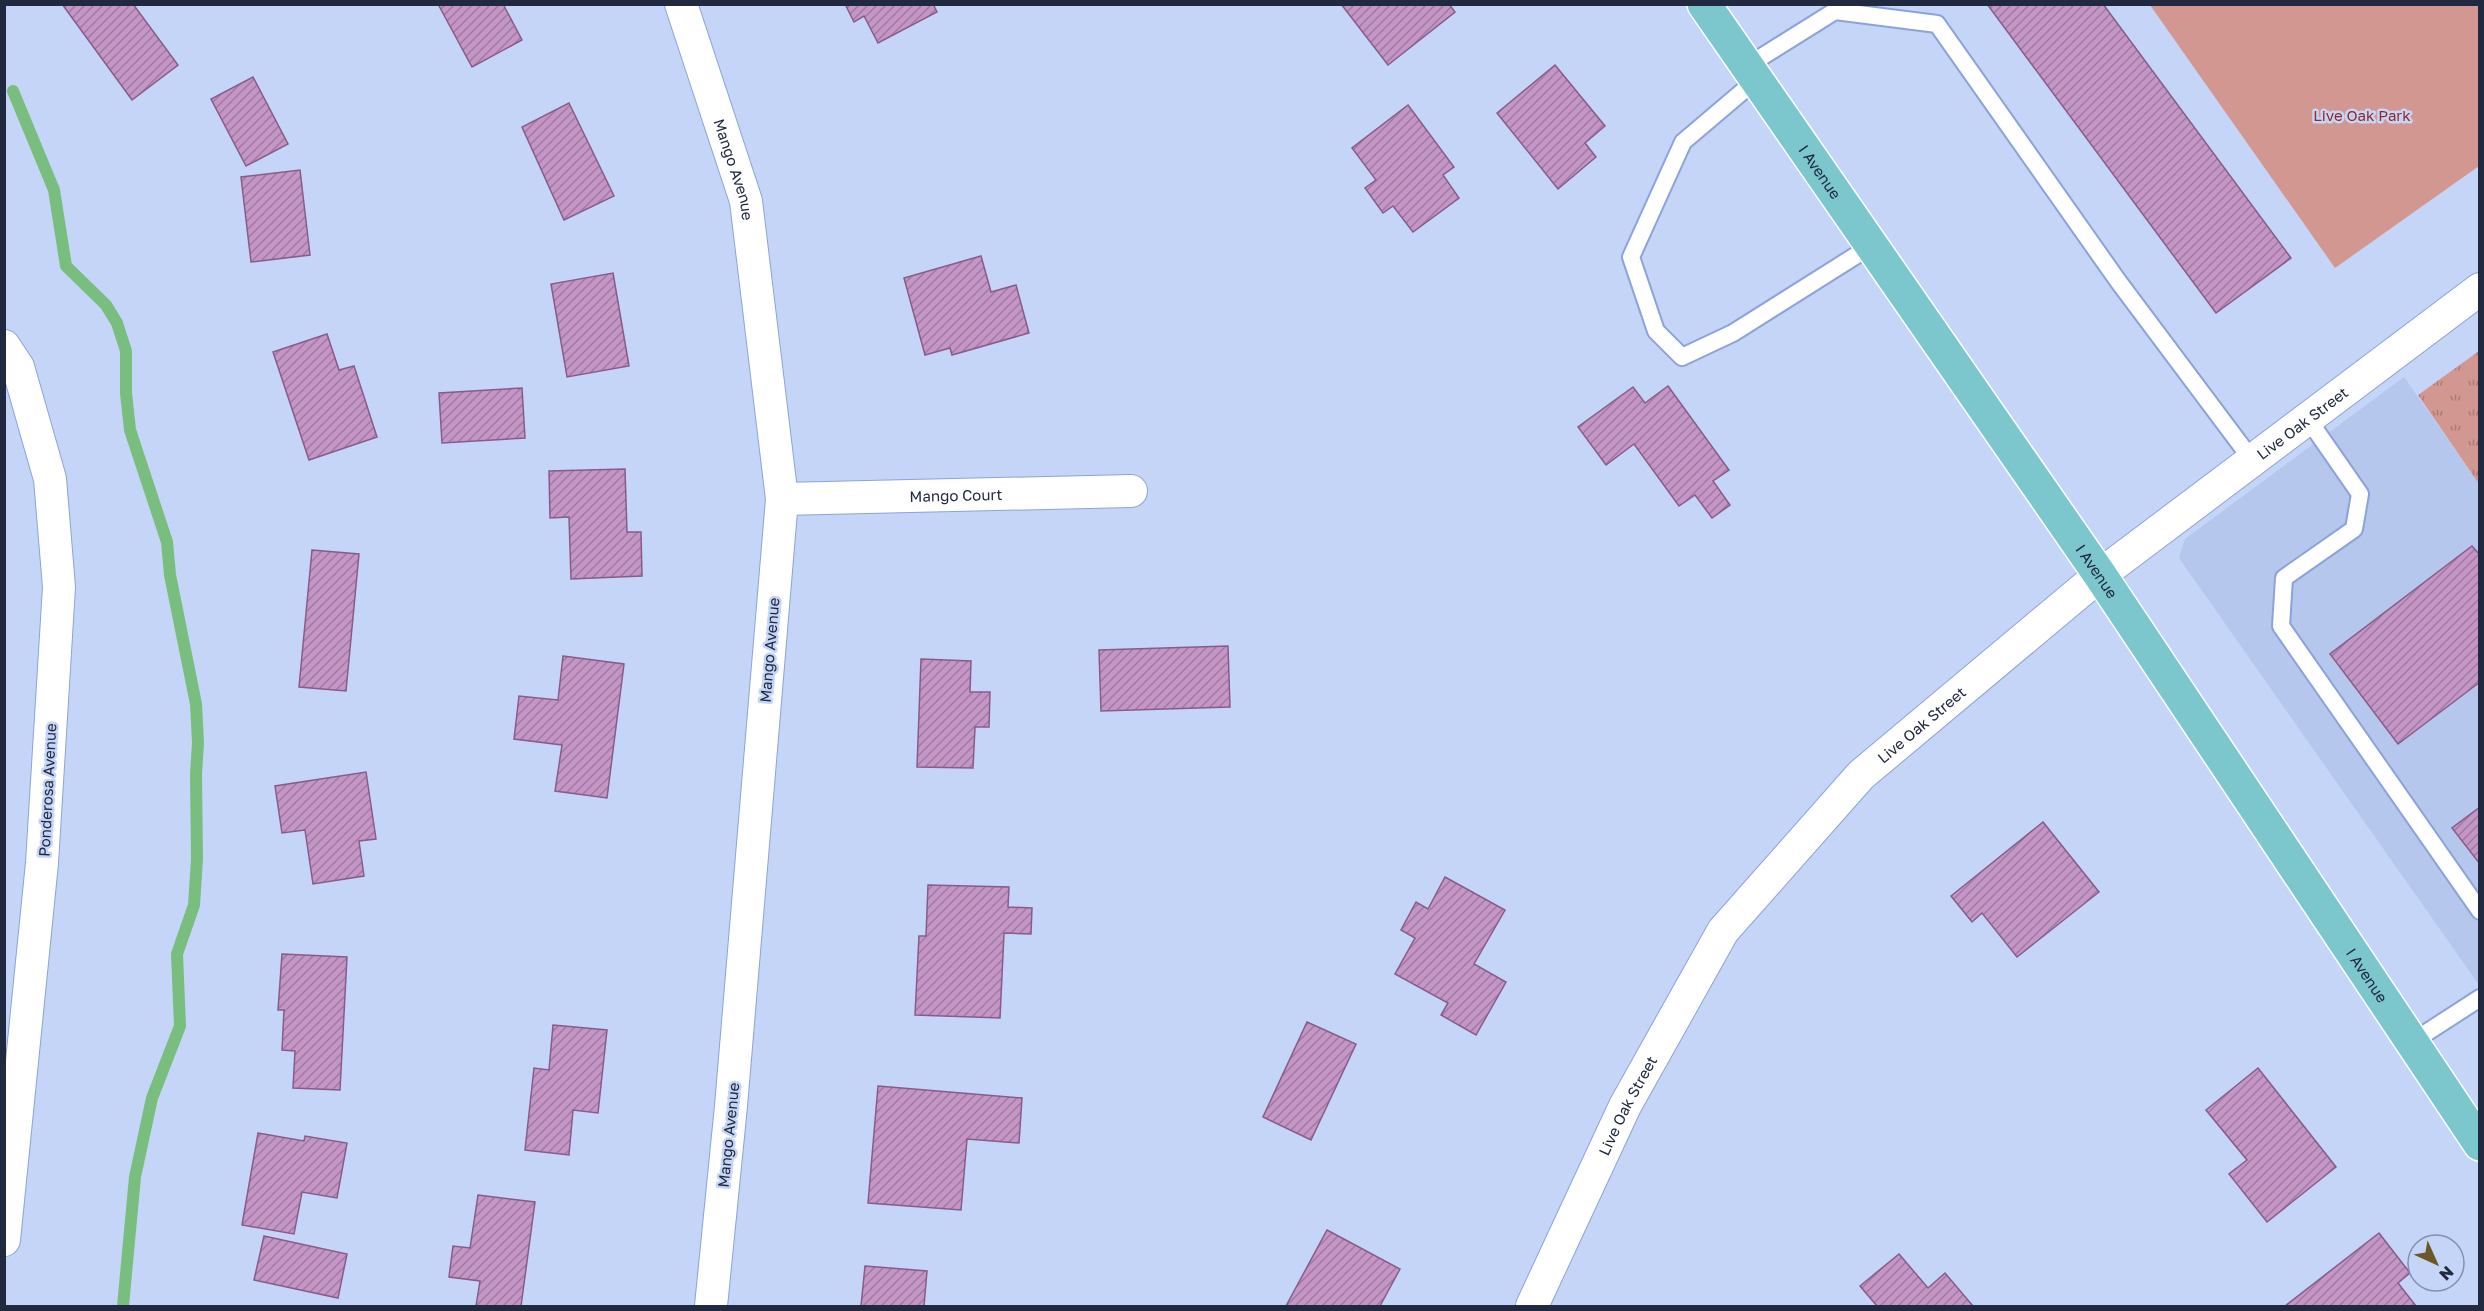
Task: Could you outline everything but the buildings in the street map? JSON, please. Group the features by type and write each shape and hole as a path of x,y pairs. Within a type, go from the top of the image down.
{"main road":[{"name":"I Avenue","path":"1711,7 1751,73 2100,575 2480,1144"}],"street":[{"name":"Mango Avenue","path":"681,4 746,201 782,499 731,1106 711,1306"},
{"name":"Live Oak Street","path":"1532,1306 1625,1106 1723,931 1861,775 2100,575 2480,289"},
{"name":"Ponderosa Avenue","path":"4,346 18,367 50,479 58,587 42,863 9,1143 4,1240"},
{"name":"Mango Court","path":"782,499 1131,491"}],"lane":[{"path":"1871,246 1733,333 1682,357 1656,331 1631,256 1683,142 1751,73 1835,11 1937,24 2118,281 2252,460"},
{"path":"2308,419 2360,494 2354,529 2284,578 2281,626 2480,911"},
{"path":"2412,1042 2480,998"}],"shaded area":[{"path":"2404,377 2479,484 2479,985 2179,558 2185,539"}],"green space":[{"name":"Live Oak Park","path":"2150,5 2479,5 2479,166 2335,268"},
{"path":"2479,351 2479,484 2418,395"}],"waterway":[{"path":"13,91 54,190 66,266 106,305 117,323 126,351 126,393 130,430 167,542 170,575 196,704 197,859 194,905 177,954 180,1026 152,1098 135,1177 123,1306"}]}
